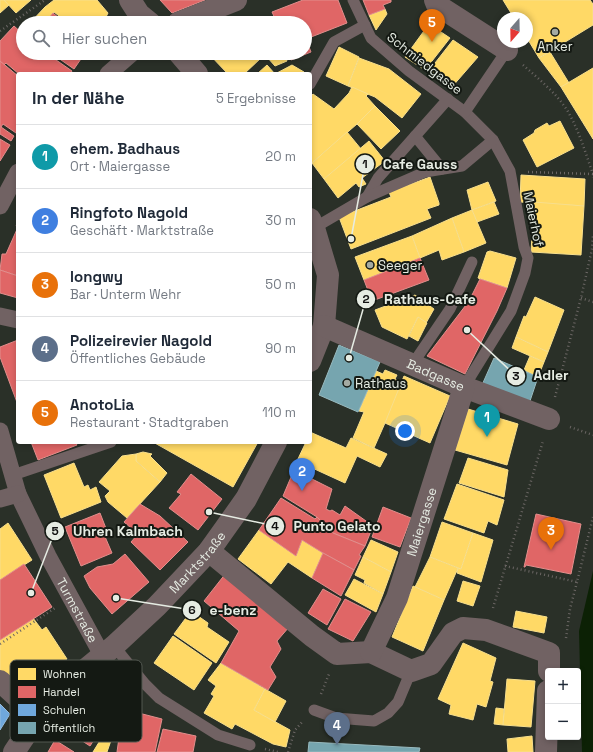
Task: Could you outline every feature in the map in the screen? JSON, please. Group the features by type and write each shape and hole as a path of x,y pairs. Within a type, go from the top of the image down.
{"street":[{"path":"130,0 141,16"},
{"path":"196,16 236,0"},
{"path":"435,0 437,5 506,50"},
{"path":"110,72 124,60"},
{"path":"185,60 195,72"},
{"path":"0,206 16,178"},
{"path":"312,223 328,275 324,326 312,356"},
{"path":"0,316 16,320"},
{"name":"Badgasse","path":"324,326 464,387 549,419"},
{"name":"Maiergasse","path":"371,652 397,598 464,387"},
{"name":"Turmstraße","path":"0,431 18,494 48,556 71,598 108,650"},
{"name":"Marktstraße","path":"96,660 156,606 209,551 246,499 275,444"},
{"path":"0,499 18,494"},
{"path":"209,551 312,636 337,654 371,652 411,671 431,664 453,633 463,628 486,630 550,653 549,668"},
{"path":"0,681 10,690"},
{"path":"546,752 548,704"},
{"name":"Marktstraße","path":"14,752 21,742"}],"lane":[{"name":"Schmiedgasse","path":"353,0 371,38 409,71 465,112 493,140"},
{"path":"312,80 334,42 365,25"},
{"path":"465,112 506,50"},
{"path":"367,197 378,178 448,99"},
{"path":"415,136 442,169"},
{"path":"312,223 425,172 462,166 493,140"},
{"name":"Maierhof","path":"464,387 511,311 525,273 528,258 524,247 510,171 493,140"},
{"path":"412,365 450,309 472,262"},
{"path":"13,475 105,444"},
{"path":"108,650 119,660"},
{"path":"314,710 336,718 374,721 388,713 398,702 411,671"},
{"path":"142,681 159,698 218,735 250,745"}],"path":[{"path":"22,16 45,0"},
{"path":"0,31 16,20"},
{"path":"506,50 543,83 566,109 581,138 593,178"},
{"path":"510,171 593,174"},
{"path":"486,630 549,419 581,298 592,249 593,235"},
{"path":"581,298 593,302"},
{"path":"565,645 570,609 593,517"},
{"path":"505,566 577,582"},
{"path":"0,644 71,598"},
{"path":"288,752 295,730 314,710 337,654"}],"shaded area":[{"path":"593,571 593,752 582,752 579,631"}],"building: Wohnen":[{"path":"0,0 4,0 9,5 0,13"},
{"path":"4,0 31,0 16,13"},
{"path":"54,0 97,0 108,13 106,16 59,16 54,12 51,16 37,16"},
{"name":"Anker","path":"503,0 590,0 593,4 593,25 539,58 533,48 533,12 510,12"},
{"path":"385,9 387,14 376,30 369,15"},
{"path":"429,24 450,38 425,70 405,57"},
{"path":"453,40 478,57 451,88 428,72"},
{"path":"339,47 359,57 348,86 326,76"},
{"path":"550,52 569,83 561,87 539,58"},
{"path":"359,58 389,69 421,94 402,118 375,97 348,86"},
{"path":"215,60 259,60 246,72 226,72"},
{"path":"270,60 287,60 287,61 275,66"},
{"path":"267,65 273,72 259,72"},
{"path":"292,65 304,72 279,72"},
{"name":"Anker","path":"593,68 593,139 561,87"},
{"path":"352,87 368,94 366,96 375,106 357,124 312,163 312,95 313,94 334,109 349,93"},
{"path":"375,106 400,131 381,149 357,124"},
{"path":"560,121 574,148 537,167 523,140 534,133 535,130 547,123 549,126"},
{"path":"347,132 361,149 324,179 312,163"},
{"path":"369,141 385,161 362,178 366,184 359,187 356,183 338,198 324,179"},
{"path":"521,175 585,179 584,206 520,202"},
{"path":"430,177 439,203 439,205 427,209 431,218 351,249 339,217 391,197 389,192"},
{"path":"488,182 496,201 472,210 467,190"},
{"path":"494,202 499,214 477,222 472,210"},
{"path":"534,202 584,206 581,255 531,252"},
{"path":"472,210 486,243 464,252 452,218"},
{"path":"452,218 464,252 442,260 439,250 420,258 412,236"},
{"path":"412,236 420,258 364,280 355,257"},
{"path":"490,251 516,258 507,288 478,278 487,252"},
{"path":"415,295 434,309 426,323 418,317 407,339 382,327 375,310"},
{"path":"535,297 564,310 548,352 516,337 524,316 526,317"},
{"path":"418,317 427,323 418,341 409,336"},
{"path":"516,337 548,352 544,362 512,348"},
{"path":"530,356 544,362 538,377 524,370"},
{"path":"385,370 397,375 395,379 403,382 374,448 353,438 364,412 359,411 376,371 383,374"},
{"path":"404,376 450,396 430,443 385,423"},
{"path":"468,409 518,424 507,465 455,450"},
{"path":"312,433 346,448 351,438 387,454 380,467 357,456 345,483 297,461 305,444 312,444"},
{"path":"157,444 257,444 233,487"},
{"path":"143,452 152,454 150,456 167,473 160,482 136,461 136,454"},
{"path":"136,454 136,461 160,482 127,518 108,502 105,496 110,491 99,482 122,456"},
{"path":"468,458 508,470 504,497 459,483"},
{"path":"74,463 84,487 88,485 90,490 96,487 101,502 61,518 44,475"},
{"path":"457,484 504,500 497,525 488,521 484,533 444,519"},
{"path":"442,522 473,533 461,569 430,557"},
{"path":"8,523 32,560 0,580 0,529"},
{"path":"259,530 296,556 302,540 323,553 312,578 288,562 271,584 238,559"},
{"path":"473,533 493,540 481,582 457,573 458,568 461,569"},
{"path":"371,540 398,552 391,572 363,557"},
{"path":"363,557 391,572 383,594 364,583 365,580 355,575"},
{"path":"430,557 458,568 444,600 415,587"},
{"path":"354,579 383,594 376,612 345,595"},
{"path":"463,581 480,586 473,606 457,601"},
{"path":"413,586 444,600 423,651 392,637"},
{"path":"191,611 208,623 207,627 229,642 216,663 174,634"},
{"path":"516,611 547,617 544,633 513,627"},
{"path":"33,618 42,630 46,627 67,659 10,660 10,681 0,671 0,640"},
{"path":"173,636 212,663 194,690 154,663"},
{"path":"463,643 496,658 490,681 493,682 486,707 477,704 473,720 449,714 451,705 438,699"},
{"path":"221,663 265,689 254,710 290,730 286,747 273,744 235,724 232,729 204,713 214,696 211,694 216,686 208,680"},
{"path":"507,679 535,681 531,727 503,725"},
{"path":"265,689 286,701 275,722 254,710"},
{"path":"496,708 504,709 503,725 494,724"},
{"path":"532,736 533,752 508,752 507,739"},
{"path":"99,742 110,742 107,752 93,752"}],"building: Handel":[{"path":"160,0 205,0 172,13"},
{"path":"303,0 338,0 347,23 312,37 312,16 274,16 272,12"},
{"path":"363,0 391,0 391,2 383,5 385,9 369,15"},
{"path":"14,26 16,28 16,60 56,60 72,71 17,72 6,63 4,65 0,61 0,41"},
{"path":"61,60 80,60 74,69"},
{"path":"0,61 16,74 16,133 3,124 1,127 14,136 11,141 0,134"},
{"path":"0,139 10,145 0,161"},
{"path":"16,232 16,275 0,270 2,254 6,254"},
{"path":"420,258 429,280 372,301 364,280"},
{"path":"0,270 16,275 16,297 0,293"},
{"path":"480,279 507,288 465,374 427,356 469,301"},
{"path":"16,341 16,400 0,357 0,347"},
{"path":"32,444 77,445 38,460"},
{"path":"294,470 332,489 326,509 330,511 332,510 340,515 345,506 373,526 365,546 333,533 317,517 283,496"},
{"path":"191,474 222,499 198,530 169,508 181,494 177,492"},
{"path":"281,498 315,519 317,517 333,533 365,546 359,555 361,556 354,570 302,540 296,556 259,530"},
{"path":"140,504 160,516 188,542 160,570 131,542 138,534 124,522"},
{"path":"383,507 411,518 400,547 372,537"},
{"path":"100,513 107,531 103,532 112,553 81,566 65,527"},
{"path":"536,514 581,524 571,574 526,565 524,567"},
{"path":"323,553 354,570 341,596 312,578"},
{"path":"125,554 149,582 112,614 90,588 84,576 97,567 113,564"},
{"path":"24,564 52,607 0,640 0,580"},
{"path":"226,573 289,627 277,641 281,649 270,667 276,677 268,690 221,663 239,631 204,601"},
{"path":"323,589 341,599 327,625 308,613"},
{"path":"345,599 371,612 353,641 328,629"},
{"path":"142,714 162,719 155,752 117,752 118,742 142,742"},
{"path":"163,729 196,736 193,752 157,752"},
{"path":"54,742 58,742 74,752 48,752"},
{"path":"84,742 93,742 90,746"}],"building: Schulen":[{"path":"0,704 10,714 0,730"}],"building: Öffentlich":[{"name":"Rathaus","path":"339,345 380,362 358,412 319,395"},
{"path":"494,358 538,377 530,401 482,385"},
{"path":"309,742 420,748 419,752 308,752"}],"place":[{"name":"Anker","path":"555,32"},
{"name":"AnotoLia","path":"432,42"},
{"name":"Cafe Gauss","path":"351,239"},
{"name":"Seeger","path":"370,265"},
{"name":"Adler","path":"467,330"},
{"name":"Rathaus-Cafe","path":"349,358"},
{"name":"Rathaus","path":"347,383"},
{"name":"ehem. Badhaus","path":"487,437"},
{"name":"Ringfoto Nagold","path":"302,491"},
{"name":"Punto Gelato","path":"209,512"},
{"name":"longwy","path":"551,550"},
{"name":"Uhren Kalmbach","path":"31,593"},
{"name":"e-benz","path":"116,598"},
{"name":"Polizeirevier Nagold","path":"337,745"}]}
